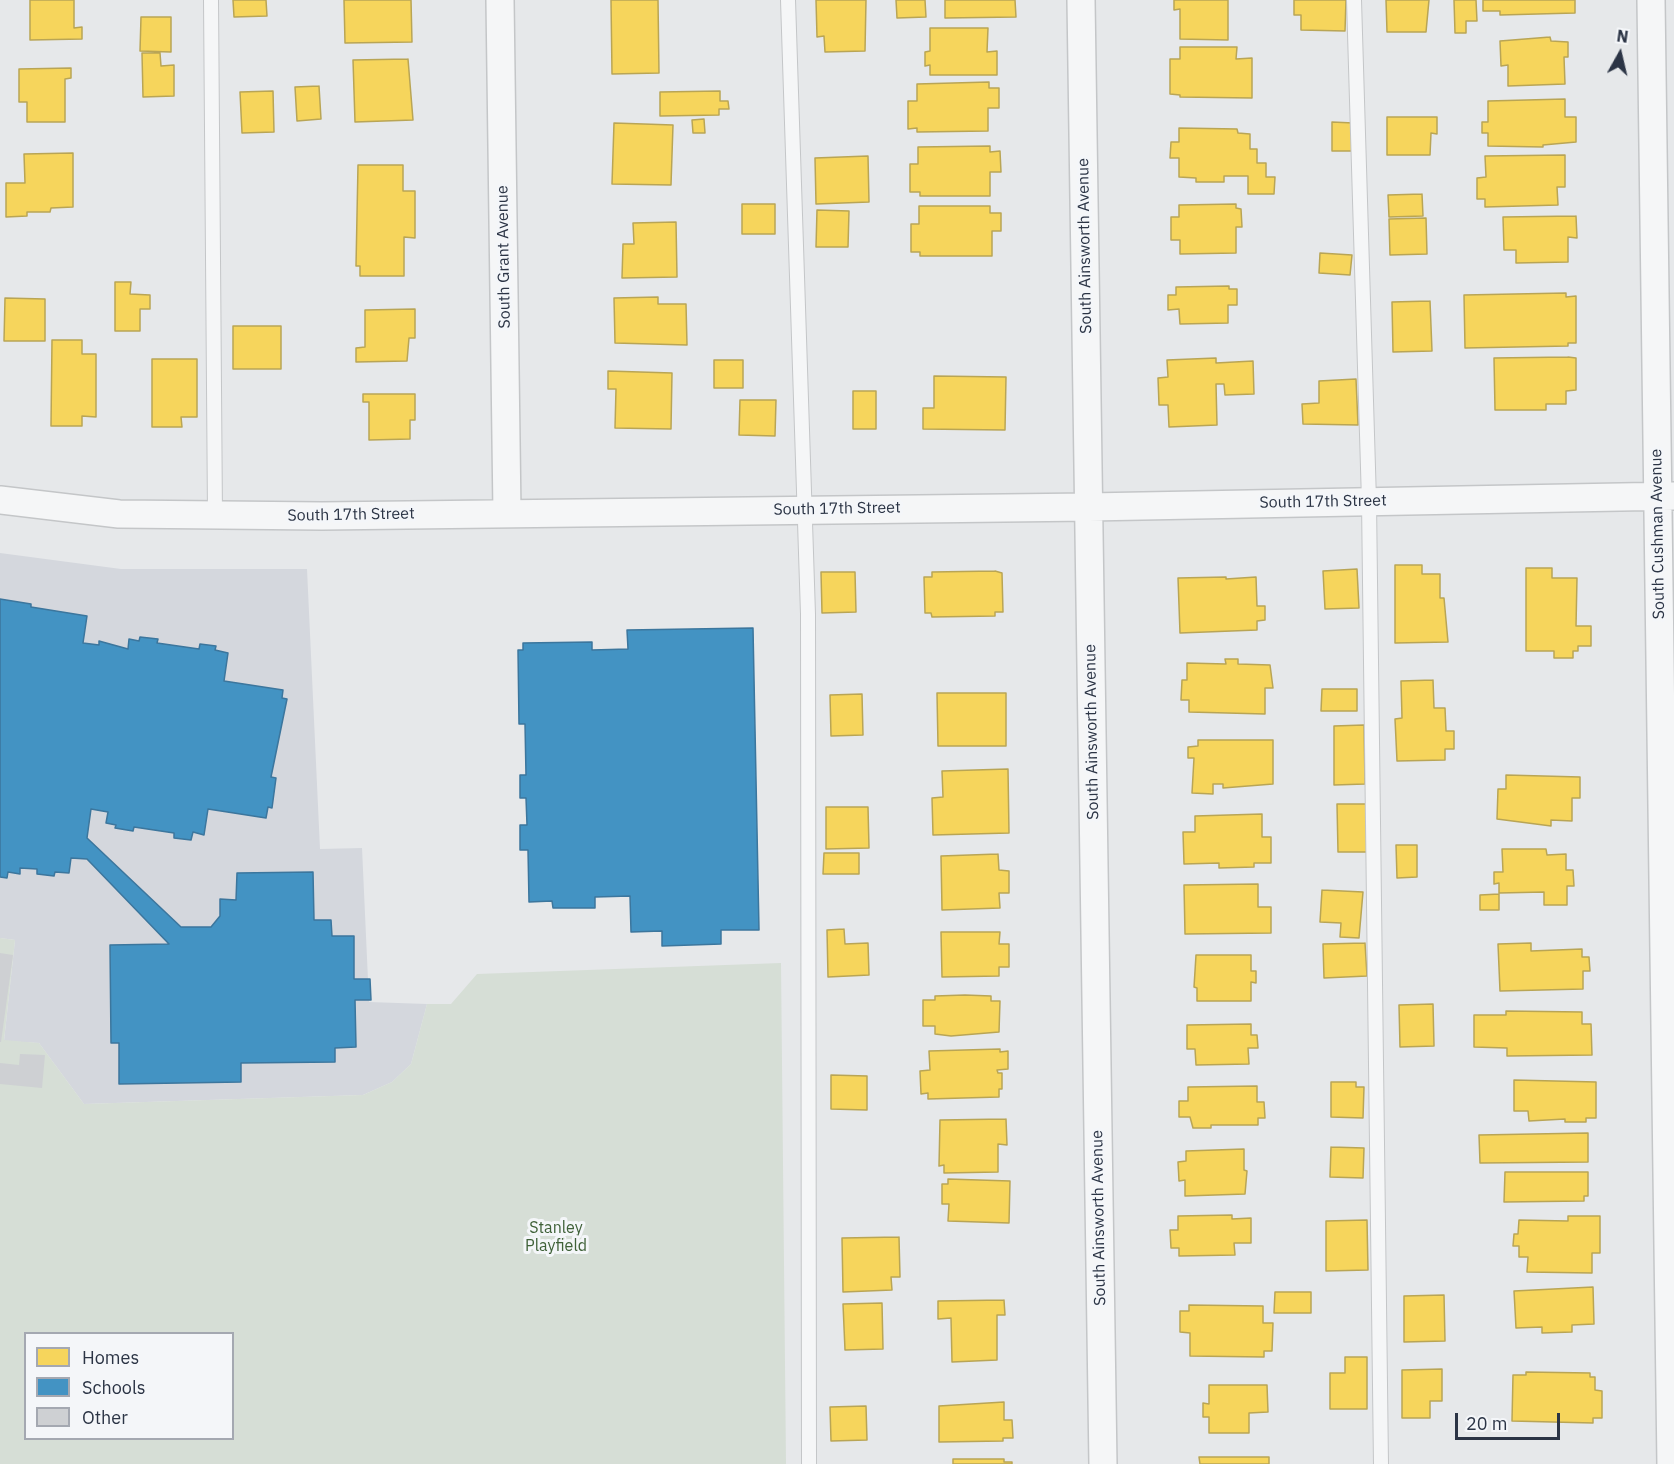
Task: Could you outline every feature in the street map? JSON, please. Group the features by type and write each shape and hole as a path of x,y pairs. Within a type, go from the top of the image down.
{"street":[{"name":"South Grant Avenue","path":"500,0 507,513"},
{"name":"South Ainsworth Avenue","path":"1082,0 1103,1464"},
{"name":"South Cushman Avenue","path":"1651,0 1666,496 1671,1464"},
{"name":"South 17th Street","path":"0,500 119,514 215,516 1089,507 1666,496"}],"lane":[{"path":"211,0 215,516"},
{"path":"788,0 808,614 809,1464"},
{"path":"1354,0 1369,501 1381,1464"}],"shaded area":[{"path":"0,553 121,569 307,569 320,849 362,848 369,1002 427,1004 411,1064 392,1082 363,1095 84,1104 39,1043 4,1041 15,940 0,938"}],"green space":[{"name":"Stanley Playfield","path":"0,938 15,940 4,1040 39,1043 84,1104 363,1095 392,1082 411,1064 427,1004 451,1004 477,974 781,963 786,1464 0,1464"}],"building: Homes":[{"path":"30,0 74,0 74,28 82,27 82,39 30,40"},
{"path":"233,0 266,0 267,16 234,17"},
{"path":"344,0 411,0 412,42 345,43"},
{"path":"611,0 658,0 659,73 612,74"},
{"path":"816,0 866,0 865,51 825,52 824,36 817,37"},
{"path":"896,0 925,0 926,17 897,18"},
{"path":"945,0 1015,0 1016,17 945,18"},
{"path":"1174,0 1228,0 1228,40 1180,39 1180,9 1174,10"},
{"path":"1294,0 1346,0 1345,31 1301,30 1301,15 1294,15"},
{"path":"1386,0 1429,0 1426,32 1387,32"},
{"path":"1454,0 1476,0 1477,21 1466,21 1466,33 1455,33"},
{"path":"1483,0 1575,0 1575,13 1500,15 1500,11 1483,11"},
{"path":"141,17 171,17 171,52 140,51"},
{"path":"930,28 988,28 987,52 997,51 997,75 930,75 930,65 925,66 925,52 930,51"},
{"path":"1550,37 1551,41 1568,42 1568,57 1564,57 1565,84 1508,86 1508,65 1501,66 1500,41"},
{"path":"1180,47 1237,47 1236,59 1252,58 1252,98 1180,97 1180,95 1170,94 1170,59 1180,59"},
{"path":"142,53 160,53 161,66 174,65 174,96 143,97"},
{"path":"408,59 413,120 355,122 353,60"},
{"path":"71,68 71,78 65,79 65,122 27,122 27,102 19,102 19,69"},
{"path":"989,82 989,88 999,88 999,108 988,108 988,131 917,132 917,128 908,129 908,101 917,101 917,84"},
{"path":"319,86 321,119 297,121 295,87"},
{"path":"273,91 274,132 242,133 240,92"},
{"path":"720,91 720,101 728,101 729,109 719,109 719,115 660,116 660,92"},
{"path":"1565,99 1565,117 1576,117 1576,142 1543,145 1543,147 1488,146 1488,133 1482,133 1482,122 1488,122 1488,101"},
{"path":"1387,117 1437,117 1437,134 1431,133 1430,155 1387,155"},
{"path":"704,119 705,133 693,133 692,120"},
{"path":"1332,122 1353,123 1352,151 1332,151"},
{"path":"614,123 673,125 671,185 612,184"},
{"path":"1179,128 1237,129 1238,133 1250,134 1250,149 1257,149 1257,163 1266,163 1266,177 1275,177 1274,194 1248,194 1248,176 1224,176 1224,182 1196,182 1196,178 1179,177 1179,158 1170,158 1171,142 1179,142"},
{"path":"990,146 990,152 1000,151 1001,172 990,172 990,196 920,196 920,192 910,192 910,164 918,164 918,147"},
{"path":"73,153 73,207 51,208 50,212 27,212 27,216 6,217 6,183 25,183 24,154"},
{"path":"1565,155 1565,187 1557,187 1558,205 1485,207 1485,199 1477,199 1477,178 1486,177 1485,156"},
{"path":"868,156 869,202 816,204 815,158"},
{"path":"358,165 403,165 403,191 415,191 415,238 404,237 404,276 360,276 360,266 356,266"},
{"path":"1422,194 1423,216 1389,217 1388,195"},
{"path":"742,204 775,204 775,234 742,234"},
{"path":"1236,204 1236,208 1241,209 1242,227 1236,227 1236,253 1180,254 1180,240 1171,240 1171,217 1179,217 1179,205"},
{"path":"919,206 990,206 990,213 1001,213 1001,231 992,231 992,256 920,256 920,252 911,252 911,224 919,224"},
{"path":"817,210 849,211 848,247 816,247"},
{"path":"1576,216 1577,238 1568,237 1568,262 1516,263 1516,250 1504,250 1503,217"},
{"path":"1426,218 1427,254 1390,255 1389,219"},
{"path":"676,222 677,277 622,278 623,244 634,244 633,223"},
{"path":"1320,253 1352,255 1350,275 1319,273"},
{"path":"115,282 131,282 130,294 150,295 150,309 140,309 140,331 115,331"},
{"path":"1229,286 1229,289 1237,289 1237,305 1228,305 1228,323 1180,324 1179,309 1168,310 1168,295 1176,295 1176,287"},
{"path":"1566,293 1566,297 1576,296 1576,343 1568,343 1568,346 1465,348 1464,295"},
{"path":"658,297 658,304 686,304 687,345 615,343 614,298"},
{"path":"5,298 45,299 45,341 4,341"},
{"path":"1430,301 1432,351 1393,352 1392,302"},
{"path":"415,309 415,338 409,338 407,361 356,362 356,348 365,347 365,310"},
{"path":"233,326 281,326 281,369 233,369"},
{"path":"52,340 82,340 82,354 96,354 96,417 82,416 82,426 51,426"},
{"path":"1216,358 1216,363 1253,361 1254,394 1225,395 1224,384 1216,384 1217,425 1169,427 1168,405 1159,405 1158,378 1168,377 1167,360"},
{"path":"1494,358 1576,358 1576,390 1566,391 1566,404 1546,404 1546,410 1495,410"},
{"path":"152,359 197,359 197,417 181,417 182,427 152,427"},
{"path":"714,360 743,360 743,388 714,388"},
{"path":"608,371 672,373 671,429 615,428 616,389 608,389"},
{"path":"934,376 1006,377 1005,430 923,429 923,408 934,408"},
{"path":"1356,379 1358,425 1303,424 1302,404 1319,403 1319,381"},
{"path":"853,391 876,391 876,429 853,429"},
{"path":"363,394 415,394 415,420 410,420 410,439 369,440 369,402 363,402"},
{"path":"740,400 776,400 775,436 739,435"},
{"path":"1395,565 1422,565 1422,574 1440,574 1440,598 1444,598 1448,642 1395,643"},
{"path":"1526,568 1552,568 1552,578 1577,578 1576,626 1591,626 1591,646 1578,646 1578,651 1573,651 1573,658 1554,658 1554,651 1526,651"},
{"path":"1357,569 1359,608 1325,609 1323,571"},
{"path":"995,571 1002,573 1003,612 995,612 995,616 932,617 931,613 925,613 924,577 932,577 932,572"},
{"path":"821,572 855,572 856,612 822,613"},
{"path":"1226,577 1226,579 1256,577 1257,606 1265,606 1265,620 1257,621 1257,630 1180,633 1178,578"},
{"path":"1225,659 1238,659 1238,664 1270,665 1273,688 1265,688 1265,714 1189,712 1189,700 1181,700 1182,680 1187,680 1187,663 1226,664"},
{"path":"1433,680 1434,708 1445,708 1446,731 1454,731 1454,749 1445,749 1445,760 1397,761 1395,719 1402,718 1401,681"},
{"path":"1322,689 1357,689 1357,711 1321,711"},
{"path":"937,693 1006,693 1006,746 938,746"},
{"path":"862,694 863,735 831,736 830,695"},
{"path":"1364,725 1365,784 1334,785 1334,726"},
{"path":"1198,740 1273,740 1273,784 1223,788 1223,784 1213,784 1213,794 1192,793 1194,758 1188,758 1188,747 1198,746"},
{"path":"1008,769 1009,833 933,835 932,798 943,797 942,771"},
{"path":"1506,775 1580,777 1580,798 1572,798 1572,821 1551,820 1551,826 1497,819 1498,789 1506,789"},
{"path":"1337,804 1366,804 1367,852 1338,852"},
{"path":"826,807 868,807 869,848 826,849"},
{"path":"1262,814 1262,837 1271,837 1271,863 1254,863 1254,867 1219,868 1219,863 1184,864 1183,832 1195,832 1195,816"},
{"path":"1396,845 1417,845 1417,877 1397,878"},
{"path":"1502,849 1546,849 1547,855 1566,854 1566,870 1573,870 1574,886 1567,886 1567,905 1544,905 1544,892 1499,893 1499,883 1494,884 1494,872 1503,872"},
{"path":"824,853 859,853 859,874 823,874"},
{"path":"998,854 999,870 1009,871 1009,893 999,893 1000,908 942,910 941,856"},
{"path":"1258,884 1258,907 1271,907 1271,933 1185,934 1184,885"},
{"path":"1322,890 1363,892 1359,938 1340,937 1341,923 1320,922"},
{"path":"1499,894 1499,910 1480,910 1480,895"},
{"path":"844,929 845,944 868,943 869,975 828,977 827,930"},
{"path":"941,932 1000,932 999,944 1009,944 1009,967 999,967 999,976 942,977"},
{"path":"1365,943 1367,976 1324,978 1323,944"},
{"path":"1531,943 1531,951 1582,949 1582,957 1589,957 1590,971 1583,971 1583,989 1500,991 1498,944"},
{"path":"1196,955 1251,955 1251,971 1256,971 1256,983 1251,982 1251,1001 1197,1001 1197,988 1194,987"},
{"path":"935,996 991,996 991,1001 1000,1001 999,1032 951,1036 935,1034 935,1026 923,1026 923,1000 935,1000"},
{"path":"1433,1004 1434,1046 1400,1047 1399,1005"},
{"path":"1506,1011 1582,1012 1582,1024 1591,1024 1592,1055 1507,1056 1507,1048 1474,1047 1474,1015 1506,1015"},
{"path":"1251,1024 1251,1035 1257,1035 1258,1048 1248,1048 1249,1064 1196,1065 1195,1049 1187,1049 1187,1025"},
{"path":"1000,1049 1000,1052 1008,1051 1008,1069 997,1070 998,1073 1002,1073 1002,1089 999,1089 999,1097 928,1099 928,1093 921,1094 920,1071 930,1070 929,1051"},
{"path":"831,1075 867,1076 867,1110 831,1109"},
{"path":"1514,1080 1596,1082 1596,1118 1586,1118 1586,1122 1565,1122 1565,1119 1529,1121 1528,1111 1514,1111"},
{"path":"1331,1082 1356,1082 1356,1087 1364,1087 1363,1118 1331,1117"},
{"path":"1257,1086 1257,1102 1264,1102 1265,1118 1258,1118 1258,1125 1211,1125 1211,1128 1193,1128 1190,1117 1179,1117 1179,1101 1188,1101 1188,1087"},
{"path":"1006,1119 1007,1145 998,1144 998,1172 944,1173 944,1165 939,1166 940,1120"},
{"path":"1588,1133 1588,1162 1480,1163 1479,1135"},
{"path":"1331,1147 1364,1148 1363,1178 1330,1177"},
{"path":"1244,1149 1244,1170 1247,1171 1245,1194 1185,1196 1185,1180 1179,1181 1178,1162 1186,1161 1186,1151"},
{"path":"1505,1172 1588,1172 1588,1196 1584,1196 1584,1201 1504,1202"},
{"path":"948,1179 1010,1181 1009,1223 948,1221 949,1204 942,1204 942,1184 948,1184"},
{"path":"1232,1215 1232,1219 1251,1218 1251,1243 1234,1243 1235,1255 1179,1256 1179,1248 1171,1248 1170,1230 1178,1230 1178,1216"},
{"path":"1568,1216 1600,1216 1600,1253 1592,1253 1592,1273 1527,1272 1528,1257 1519,1257 1519,1246 1513,1246 1514,1234 1518,1234 1519,1220 1568,1221"},
{"path":"1367,1220 1368,1270 1326,1271 1326,1221"},
{"path":"899,1237 900,1277 891,1277 892,1290 843,1292 842,1238"},
{"path":"1593,1287 1594,1324 1572,1325 1572,1332 1542,1333 1542,1327 1516,1328 1514,1291"},
{"path":"1275,1292 1311,1292 1311,1313 1274,1313"},
{"path":"1444,1295 1445,1341 1404,1342 1404,1296"},
{"path":"1004,1300 1005,1315 997,1315 997,1360 952,1362 951,1318 938,1319 938,1301"},
{"path":"882,1303 883,1349 845,1350 843,1304"},
{"path":"1189,1305 1263,1306 1263,1323 1273,1323 1272,1351 1264,1351 1264,1357 1190,1356 1190,1333 1180,1332 1180,1311 1189,1311"},
{"path":"1345,1357 1367,1357 1367,1409 1330,1409 1330,1373 1345,1373"},
{"path":"1442,1369 1442,1401 1430,1401 1430,1418 1402,1418 1402,1370"},
{"path":"1526,1372 1590,1373 1590,1377 1595,1377 1595,1390 1602,1391 1602,1418 1593,1418 1593,1423 1512,1421 1513,1375 1526,1375"},
{"path":"1209,1385 1267,1385 1268,1412 1249,1413 1249,1433 1209,1433 1209,1417 1203,1417 1203,1403 1209,1404"},
{"path":"1004,1402 1004,1420 1012,1420 1013,1438 1003,1438 1003,1441 939,1442 939,1406"},
{"path":"866,1406 867,1440 831,1441 830,1407"},
{"path":"1199,1457 1269,1457 1269,1464 1200,1464"},
{"path":"953,1459 1004,1459 1004,1462 1012,1462 1012,1464 953,1464"}],"building: Schools":[{"path":"0,599 31,604 31,607 87,616 83,643 99,645 99,641 128,649 129,639 139,641 140,637 158,639 157,643 199,649 200,644 216,646 215,650 228,653 224,681 283,690 282,698 287,699 271,777 276,778 272,808 268,807 266,818 208,809 204,835 193,832 191,840 174,838 174,833 134,827 133,831 115,828 116,825 106,823 108,812 91,809 87,838 181,927 211,927 220,916 220,899 236,900 237,873 313,872 314,920 331,920 332,936 354,936 354,979 370,979 371,1000 355,1000 356,1047 335,1048 335,1062 241,1063 241,1082 119,1084 119,1043 111,1043 110,945 169,944 87,859 71,858 69,873 55,872 54,876 37,874 37,869 20,868 20,874 8,872 7,878 0,877"},
{"path":"753,628 759,930 721,930 721,944 662,946 662,931 631,932 630,896 595,897 595,908 553,908 552,901 529,902 528,850 520,850 520,825 527,825 526,798 520,798 520,775 526,775 525,724 519,724 518,650 523,650 523,643 592,642 592,650 628,649 627,630"}],"building: Other":[{"path":"0,953 13,955 1,1042 0,1042"},
{"path":"20,1054 45,1055 42,1088 0,1084 0,1063 19,1065"}]}
